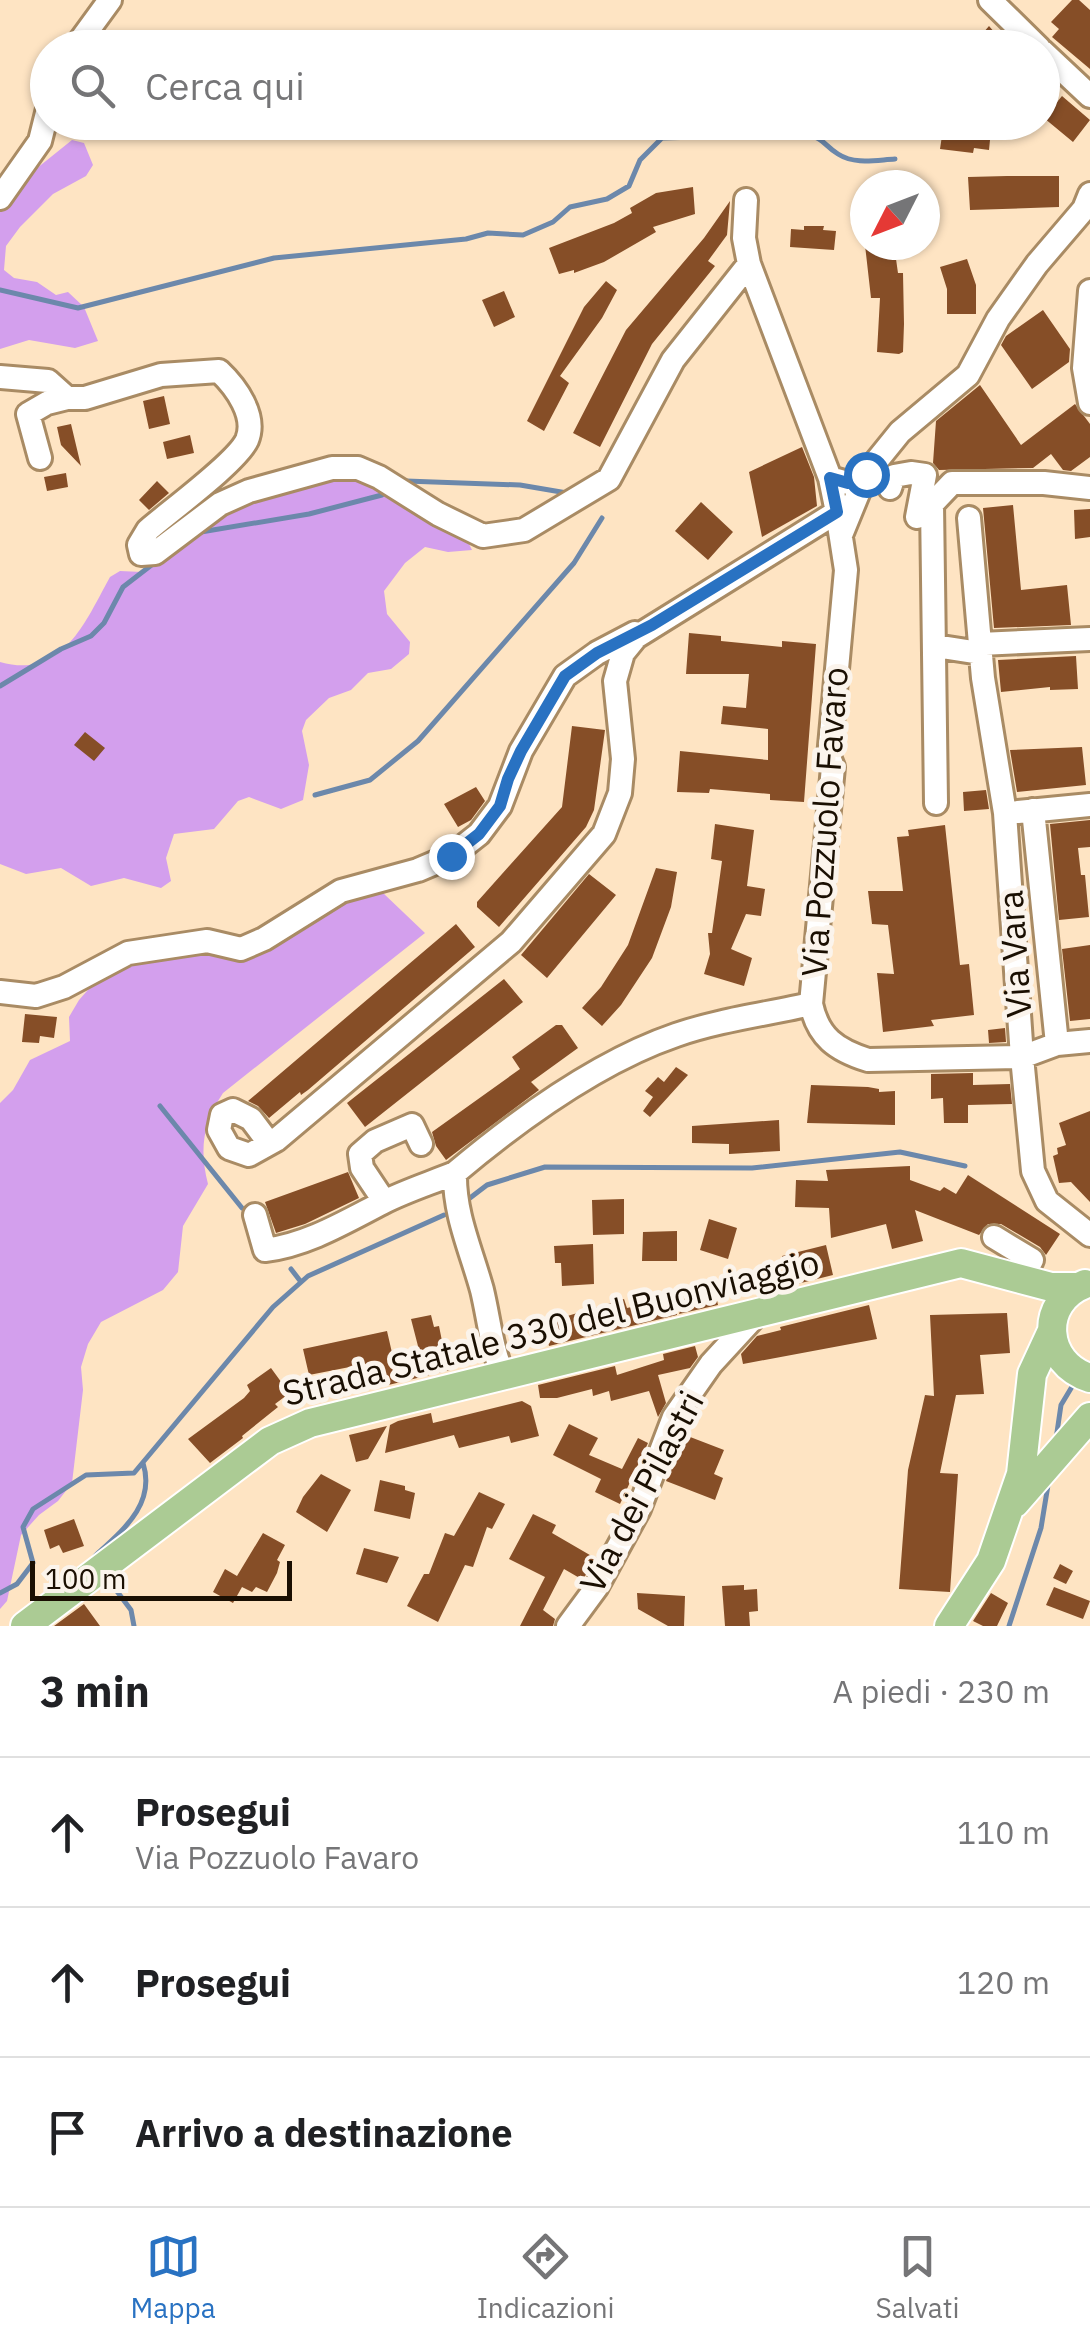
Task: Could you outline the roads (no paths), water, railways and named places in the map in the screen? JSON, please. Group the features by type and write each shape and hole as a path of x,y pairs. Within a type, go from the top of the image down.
{"main road":[{"name":"Strada Statale 330 del Buonviaggio","path":"35,1622 291,1430 460,1385 499,1364 758,1314 961,1263 975,1265"},
{"path":"975,1265 1051,1286 1083,1284"},
{"path":"975,1265 1022,1291 1039,1309 1058,1354 1082,1375"},
{"path":"949,1626 991,1561 1020,1474 1032,1374 1051,1333 1058,1306 1083,1284"},
{"path":"1008,1512 1090,1416"}],"street":[{"path":"88,30 110,0"},
{"path":"990,0 1021,30"},
{"path":"1060,67 1090,96"},
{"path":"0,198 40,140"},
{"name":"Via Pozzuolo Favaro","path":"256,1215 266,1250 312,1238 384,1201 455,1173 568,1088 627,1057 676,1035 811,1004 846,570 830,478 749,264 744,238 746,200"},
{"path":"0,992 36,996 64,987 128,952 207,942 240,949 264,939 341,891 418,870 451,856 479,834 500,806 521,751 565,676 597,653 839,524 866,474 900,432 968,374 998,319 1037,264 1088,210"},
{"path":"40,458 28,414 48,403 85,398 160,375 219,372 234,385 250,425 248,438 229,460 148,530 139,545 144,556 155,553 220,504 250,491 332,468 358,468 483,536 524,530 609,479 673,360 749,264"},
{"path":"1090,290 1084,368 1090,403"},
{"path":"0,377 48,382 67,398"},
{"path":"830,478 848,483 866,474"},
{"path":"890,488 894,476 925,475 916,520 932,537"},
{"path":"936,803 932,504 952,483 1044,483 1090,488"},
{"name":"Via Vara","path":"968,518 983,678 1005,813 1022,1057 1057,1044 1090,1041"},
{"path":"269,1143 511,942 604,834 620,793 622,759 615,680 623,654 652,625"},
{"path":"935,646 980,649 1087,639"},
{"path":"1005,813 1090,805"},
{"name":"Via Vara","path":"1034,810 1057,1044"},
{"path":"811,1004 815,1024 831,1043 868,1060 1022,1057 1036,1182 1055,1210 1090,1235"},
{"path":"384,1201 362,1168 360,1154 374,1140 412,1125 422,1144"},
{"path":"455,1173 455,1200 499,1364"},
{"path":"994,1236 1032,1260 1022,1278"},
{"name":"Via dei Pilastri","path":"568,1626 596,1588 640,1509 674,1417 711,1364 758,1314"}],"waterway":[{"path":"0,290 78,308 274,258 466,239 488,233 523,235 553,222 570,207 607,199 629,186 640,160 660,140"},
{"path":"821,140 851,160 895,159"},
{"path":"406,481 520,485 567,493"},
{"path":"195,533 309,514 382,495"},
{"path":"315,795 370,780 418,741 574,563 602,518"},
{"path":"0,686 61,649 91,636 104,623 123,587 158,560"},
{"path":"160,1106 242,1208"},
{"path":"466,1201 487,1185 545,1167 752,1168 900,1152 965,1166"},
{"path":"0,1593 17,1584 33,1563 23,1527 33,1509 86,1475 134,1473 273,1307 308,1276 444,1215"},
{"path":"291,1269 301,1282"},
{"path":"1056,1439 1061,1405 1076,1380"},
{"path":"95,1556 126,1526 141,1504 146,1478 143,1463"},
{"path":"1009,1626 1041,1528 1048,1485"},
{"path":"107,1578 131,1610 134,1626"}]}
